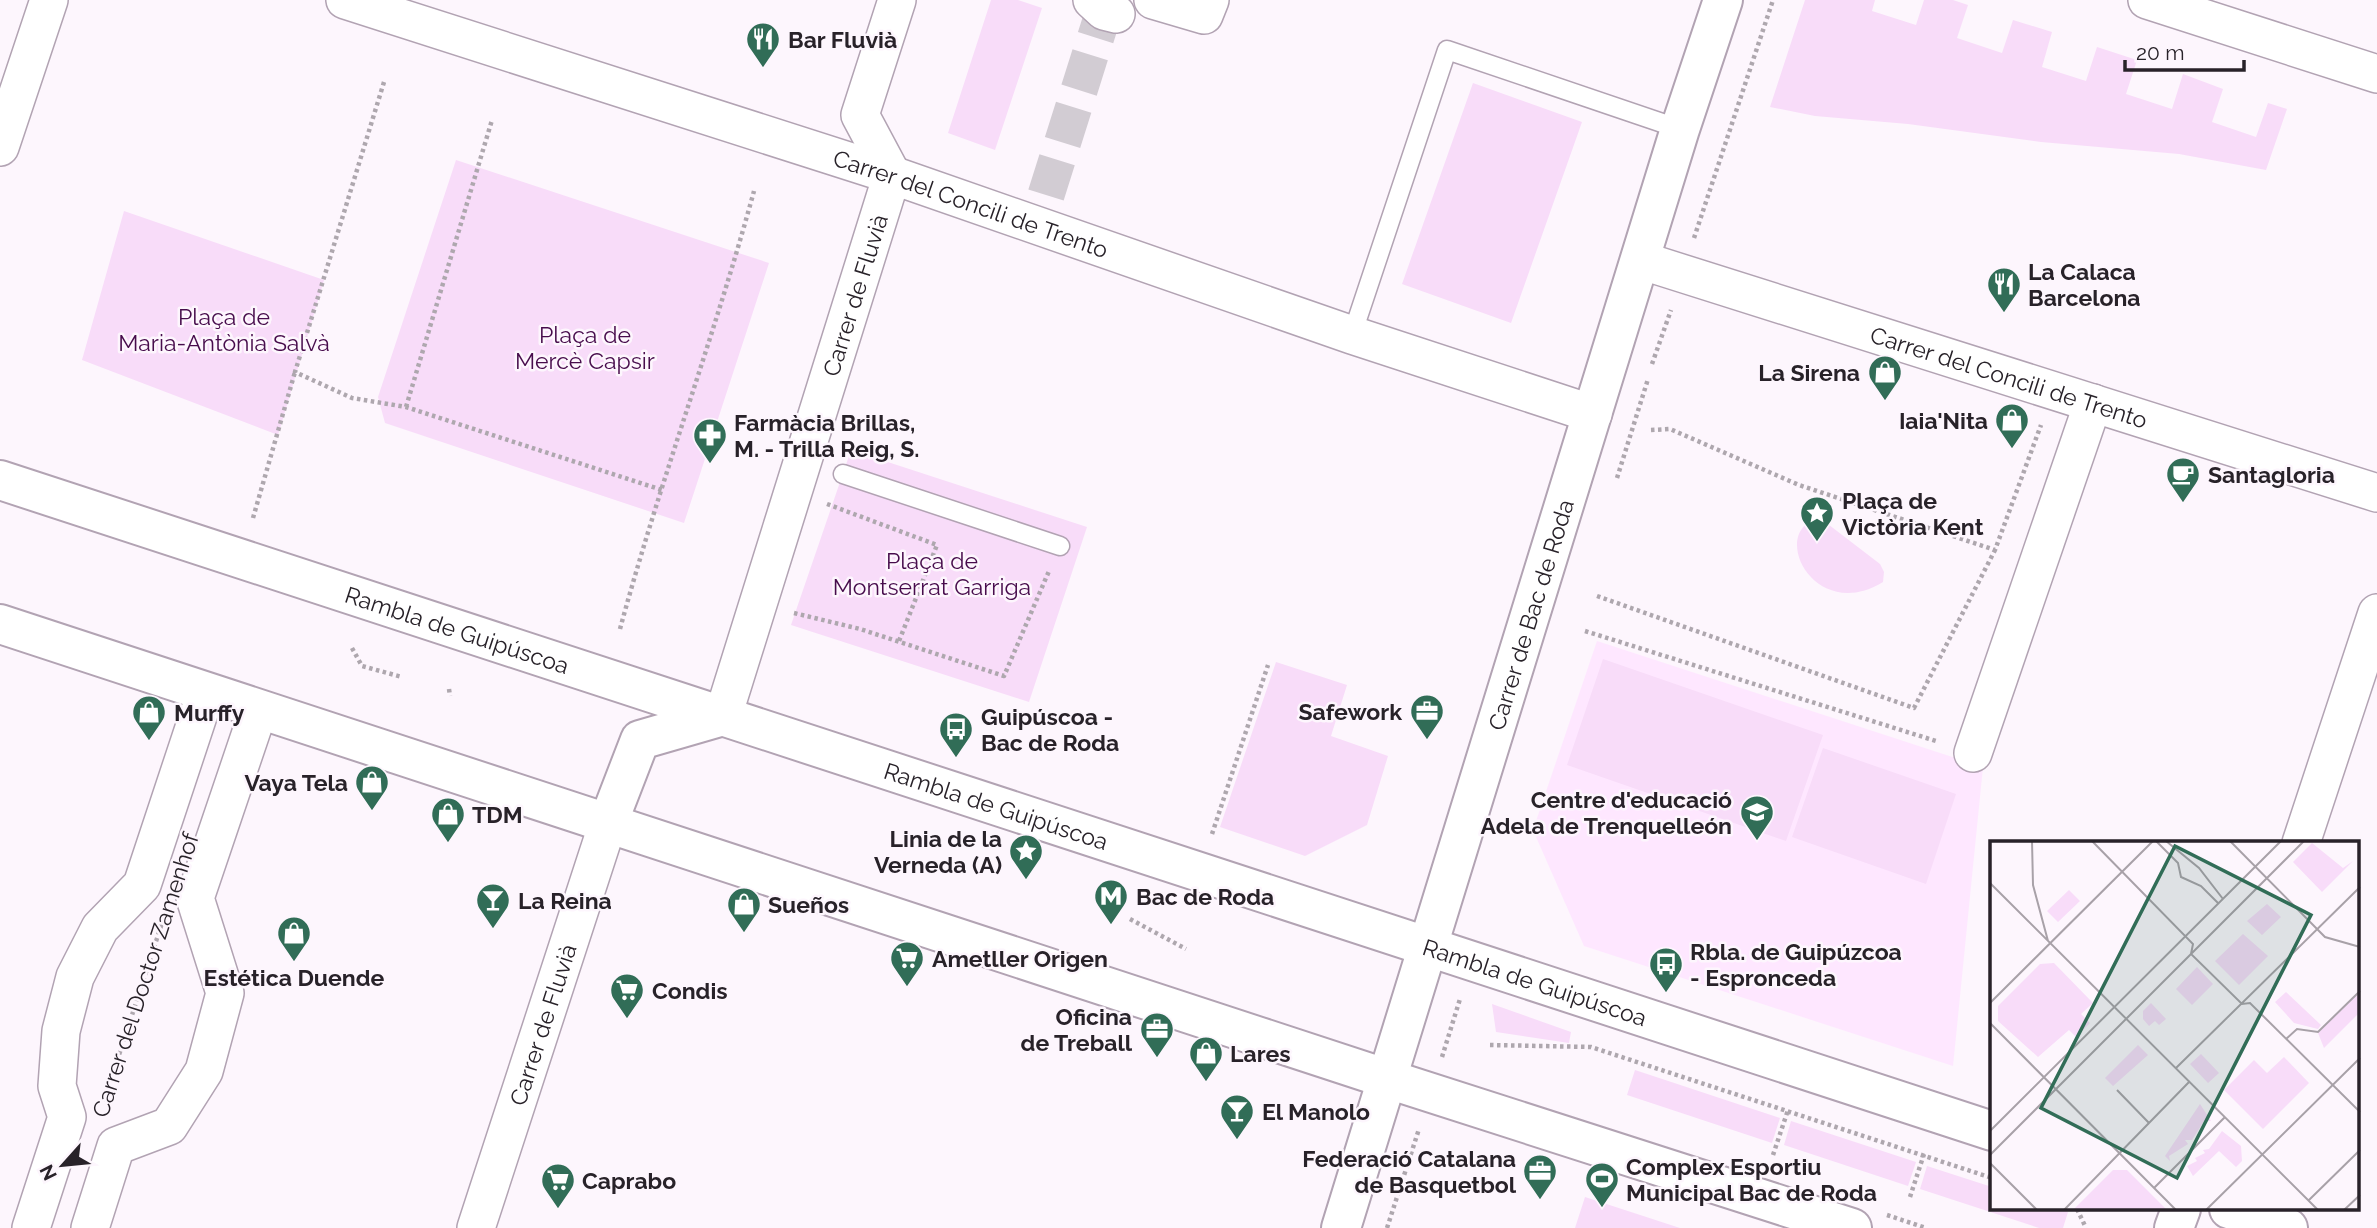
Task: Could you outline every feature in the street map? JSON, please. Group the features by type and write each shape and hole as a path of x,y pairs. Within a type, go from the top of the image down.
{"street":[{"path":"0,147 48,0"},
{"name":"Carrer del Concili de Trento","path":"345,0 892,174 1352,335 1593,414"},
{"path":"892,174 860,115 897,0"},
{"path":"1153,0 1200,18"},
{"name":"Carrer de Bac de Roda","path":"1341,1228 1680,129 1723,0"},
{"path":"2147,0 2377,74"},
{"name":"Carrer de Fluvià","path":"723,716 892,174"},
{"name":"Carrer del Concili de Trento","path":"1640,260 2377,493"},
{"path":"1973,753 2094,403"},
{"name":"Rambla de Guipúscoa","path":"0,480 1990,1130"},
{"path":"2302,841 2377,613"},
{"path":"0,624 1388,1079 1852,1228"},
{"name":"Carrer del Doctor Zamenhof","path":"31,1228 67,1117 57,1086 61,1031 75,977 100,928 142,885 206,692"},
{"name":"Carrer del Doctor Zamenhof","path":"90,1228 116,1146 169,1126 204,1071 225,993 195,898 259,709"},
{"path":"608,823 640,740 723,716"},
{"name":"Carrer de Fluvià","path":"476,1228 608,823"},
{"path":"2175,1228 2181,1210"},
{"path":"2232,1210 2288,1228"}],"lane":[{"path":"1352,335 1447,50 1680,129"},
{"path":"843,474 1060,546"}],"path":[{"path":"1713,179 1773,0"},
{"path":"253,519 384,82"},
{"path":"406,407 492,120"},
{"path":"620,629 724,300 754,191"},
{"path":"295,372 352,398 406,407 662,490"},
{"path":"1597,596 1914,708 1995,550 2041,424"},
{"path":"1651,430 1670,429 1799,485 1995,550"},
{"path":"832,506 937,545 899,641"},
{"path":"795,614 899,641 1004,676 1060,546"},
{"path":"1585,631 1973,753"},
{"path":"352,648 362,666 402,677"},
{"path":"1200,872 1268,666"},
{"path":"449,689 450,696"},
{"name":"Carrer del Doctor Zamenhof","path":"103,1106 166,910"},
{"path":"1130,919 1186,949"},
{"name":"Rambla de Guipúscoa","path":"1490,1045 1591,1047 1990,1177"},
{"path":"1773,1155 1788,1110"},
{"path":"1910,1197 1924,1154"},
{"path":"2078,1210 2087,1228"}],"shaded area":[{"name":"Centre d'educació Adela de Trenquelleón","path":"1597,641 1983,767 1953,1066 1584,946 1533,830"}],"green space":[{"path":"991,0 1018,0 1042,8 995,150 948,133"},
{"path":"1805,0 1875,0 1872,11 1916,25 1924,0 1953,0 1968,5 1957,38 2002,53 2013,20 2052,32 2042,67 2086,81 2097,47 2137,60 2126,94 2172,109 2183,74 2223,89 2212,122 2256,137 2268,103 2287,109 2266,170 2179,154 2041,142 1908,124 1815,116 1770,107"},
{"path":"1473,83 1582,122 1511,323 1402,284"},
{"name":"Plaça de Mercè Capsir","path":"456,160 769,263 684,523 385,423 378,397"},
{"name":"Plaça de Maria-Antònia Salvà","path":"124,211 324,280 278,435 82,360"},
{"name":"Plaça de Montserrat Garriga","path":"851,450 1087,527 1029,702 791,625"},
{"path":"1820,518 1880,564 1884,572 1883,582 1858,592 1836,592 1818,584 1805,570 1798,554 1798,539 1805,526"},
{"path":"1603,659 1823,735 1786,841 1567,765"},
{"path":"1276,662 1347,685 1331,736 1388,756 1367,825 1305,856 1220,827"},
{"path":"1823,748 1956,794 1926,884 1792,837"},
{"path":"1492,1004 1571,1032 1569,1043 1496,1032"},
{"path":"1635,1070 1780,1118 1772,1143 1627,1095"},
{"path":"1791,1121 1916,1162 1908,1186 1784,1145"},
{"path":"1927,1166 1990,1186 1990,1210 2068,1212 2063,1228 2039,1228 1920,1189"},
{"name":"Complex Esportiu Municipal Bac de Roda","path":"1585,1197 1680,1228 1575,1228"}],"tunnel":[{"path":"1046,195 1104,11"}],"place":[{"name":"Bar Fluvià","path":"763,69"},
{"name":"La Calaca Barcelona","path":"2004,314"},
{"name":"La Sirena","path":"1885,402"},
{"name":"Iaia'Nita","path":"2012,450"},
{"name":"Farmàcia Brillas, M. - Trilla Reig, S.","path":"710,465"},
{"name":"Santagloria","path":"2183,504"},
{"name":"Plaça de Victòria Kent","path":"1817,543"},
{"name":"Safework","path":"1427,741"},
{"name":"Murffy","path":"149,742"},
{"name":"Guipúscoa - Bac de Roda","path":"956,759"},
{"name":"Vaya Tela","path":"372,812"},
{"name":"Centre d'educació Adela de Trenquelleón","path":"1757,842"},
{"name":"TDM","path":"448,844"},
{"name":"Linia de la Verneda (A)","path":"1026,881"},
{"name":"Bac de Roda","path":"1111,926"},
{"name":"La Reina","path":"493,930"},
{"name":"Sueños","path":"744,934"},
{"name":"Estética Duende","path":"294,963"},
{"name":"Ametller Origen","path":"907,988"},
{"name":"Rbla. de Guipúzcoa - Espronceda","path":"1666,994"},
{"name":"Condis","path":"627,1020"},
{"name":"Oficina de Treball","path":"1157,1059"},
{"name":"Lares","path":"1206,1083"},
{"name":"El Manolo","path":"1237,1141"},
{"name":"Federació Catalana de Basquetbol","path":"1540,1201"},
{"name":"Complex Esportiu Municipal Bac de Roda","path":"1602,1209"},
{"name":"Caprabo","path":"558,1210"}]}
